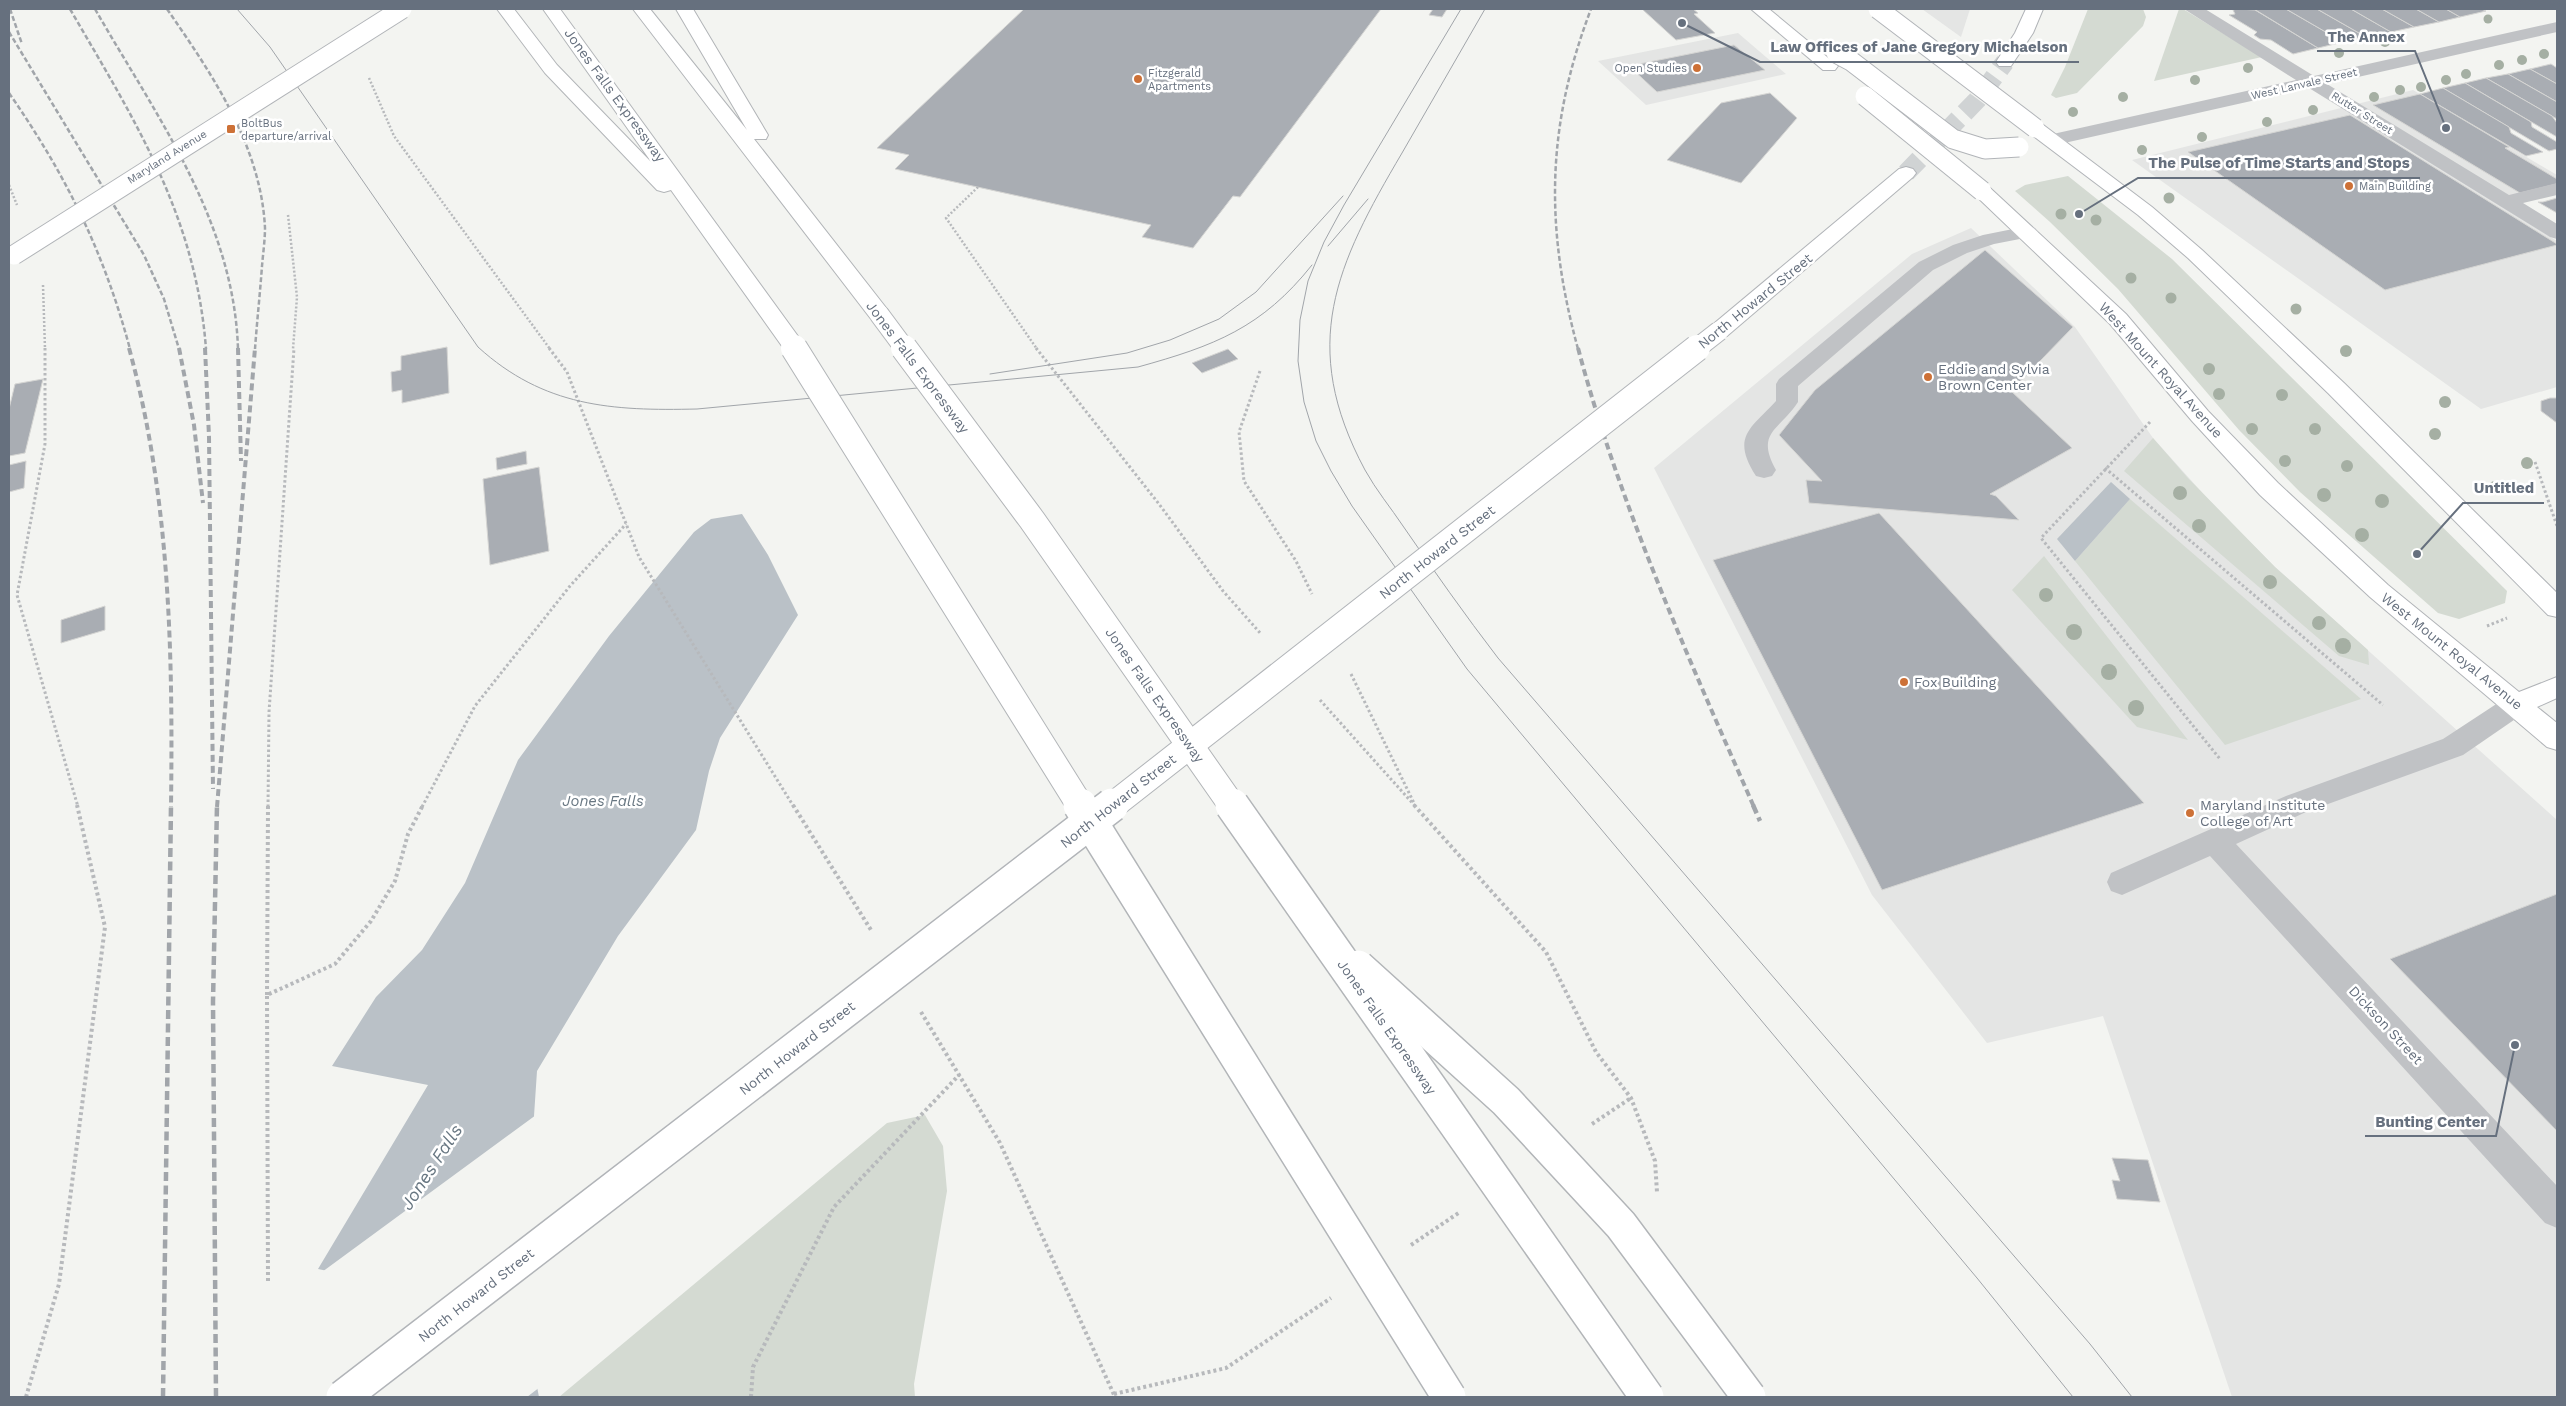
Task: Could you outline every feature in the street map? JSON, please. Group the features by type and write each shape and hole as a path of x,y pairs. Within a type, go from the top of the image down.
{"main road":[{"name":"Maryland Avenue","path":"11,257 402,9"},
{"path":"505,9 551,69 732,257"},
{"name":"Jones Falls Expressway","path":"552,9 732,257 792,344 1450,1397"},
{"name":"Jones Falls Expressway","path":"641,9 812,225 1032,520 1647,1397"},
{"path":"685,9 812,225"},
{"name":"West Mount Royal Avenue","path":"1759,9 1982,191 2028,232 2118,319 2200,416 2269,489 2379,591 2557,739"},
{"path":"1878,9 2144,211 2195,254 2350,402 2557,608"},
{"path":"2005,62 2024,33 2034,9"},
{"path":"1786,32 1819,44 1851,60 1953,139 1966,145 1995,150 2019,147 2043,134"},
{"name":"North Howard Street","path":"343,1397 1088,825 1719,331 1906,173"},
{"path":"2517,704 2557,687"},
{"path":"1320,932 1506,1102 1621,1225 1750,1397"}],"street":[{"name":"Rutter Street","path":"2193,9 2557,233"},
{"name":"West Lanvale Street","path":"2043,134 2312,82 2557,27"},
{"path":"2505,202 2557,189"},
{"path":"1764,470 1755,453 1757,435 1787,402 1787,384 1926,266 1960,249 1990,238 2028,232"},
{"path":"2122,882 2296,804 2452,747 2517,704"},
{"name":"Dickson Street","path":"2214,840 2557,1211"}],"path":[{"path":"394,136 567,372 639,557 874,934"},
{"path":"9,185 19,212"},
{"path":"978,187 946,218 1027,337 1159,504 1223,591 1268,642"},
{"path":"268,1281 267,996 269,712 297,297 288,215"},
{"path":"26,1397 59,1284 105,927 84,829 17,596 45,444 45,293 42,284"},
{"path":"2150,422 2041,538 2220,759"},
{"path":"2535,462 2557,526"},
{"path":"2105,468 2383,705"},
{"path":"267,996 335,964 371,921 395,881 408,834 475,706 570,586 626,524"},
{"path":"2481,628 2513,615"},
{"path":"1314,692 1546,952 1596,1052 1631,1098 1655,1161 1657,1200"},
{"path":"919,1009 1000,1143 1115,1397"},
{"path":"751,1397 753,1367 834,1207 959,1075"}],"shaded area":[{"path":"1922,9 1970,9 1961,37"},
{"path":"2088,9 2143,9 2146,17 2143,26 2077,93 2056,98 2051,95 2065,67"},
{"path":"2179,9 2183,9 2262,57 2154,81"},
{"path":"1738,33 1786,74 1646,105 1598,61"},
{"path":"2413,90 2557,175 2557,186 2493,201 2557,241 2557,387 2481,409 2132,160"},
{"path":"2068,176 2172,259 2507,591 2505,603 2459,619 2438,613 2300,492 2239,430 2118,289 2050,222 2015,191 2025,185"},
{"name":"Maryland Institute College of Art","path":"1971,228 2075,327 2153,438 2217,509 2275,567 2557,820 2557,1397 2232,1397 2103,1016 1987,1043 1872,895 1654,468 1912,254"},
{"path":"2153,438 2187,477 2275,567 2368,650 2369,665 2339,656 2124,471"},
{"path":"2130,499 2361,699 2225,745 2075,561"},
{"path":"2044,556 2188,740 2137,727 2012,590"},
{"path":"925,1115 943,1146 947,1191 914,1384 915,1397 559,1397 887,1123"}],"water":[{"path":"2111,482 2130,499 2075,561 2057,539"},
{"name":"Jones Falls","path":"742,514 768,555 798,615 720,738 709,771 696,830 618,936 537,1071 533,1131 517,1241 531,1356 539,1397 366,1397 424,1291 318,1269 428,1085 332,1066 376,997 422,950 465,883 518,760 609,636 694,532 711,519"}],"pier":[{"path":"536,1115 520,1241 533,1355 540,1387 527,1397 364,1397 421,1293 322,1272"}],"building":[{"name":"Fitzgerald Apartments","path":"1024,9 1381,9 1240,197 1233,196 1193,248 1142,237 1151,225 895,169 909,155 877,148"},
{"path":"1433,9 1447,9 1442,17 1429,15"},
{"path":"1642,9 1693,9 1698,13 1694,14 1715,33 1676,40"},
{"path":"2254,9 2286,9 2343,42 2318,48"},
{"path":"2286,9 2317,9 2366,37 2343,42"},
{"path":"2317,9 2351,9 2391,32 2366,37"},
{"path":"2351,9 2382,9 2414,27 2391,32"},
{"path":"2382,9 2416,9 2439,22 2414,27"},
{"path":"2416,9 2446,9 2460,17 2439,22"},
{"path":"2446,9 2481,9 2486,11 2460,17"},
{"path":"2233,10 2255,10 2318,48 2293,54 2271,40 2260,39 2254,35 2257,32 2229,15 2235,14"},
{"name":"Open Studies","path":"1734,45 1765,70 1657,92 1629,66"},
{"path":"2551,64 2557,68 2557,84 2530,69"},
{"path":"2530,69 2557,84 2557,102 2508,74"},
{"path":"2508,74 2557,102 2557,119 2486,78"},
{"path":"2486,78 2552,116 2557,123 2557,137 2465,83"},
{"path":"2465,83 2531,122 2532,127 2557,142 2557,149 2549,151 2443,88"},
{"path":"2443,88 2509,127 2511,133 2543,152 2526,156 2420,94"},
{"path":"1770,93 1797,118 1741,183 1667,160 1721,103"},
{"path":"2420,94 2509,147 2505,148 2557,179 2557,184 2520,193 2373,105"},
{"name":"Main Building","path":"2350,115 2557,245 2385,290 2188,152"},
{"path":"2557,198 2557,213 2538,202 2543,202"},
{"name":"Eddie and Sylvia Brown Center","path":"1985,250 2073,327 2011,391 2072,448 1990,494 1996,496 2019,520 1809,503 1806,480 1822,481 1779,435 1815,390"},
{"path":"447,347 449,393 402,403 402,390 392,392 391,372 401,370 401,356"},
{"path":"1228,349 1238,359 1202,373 1192,363"},
{"path":"43,379 25,453 9,456 9,409 15,384"},
{"path":"2557,398 2557,423 2541,411 2541,401"},
{"path":"526,451 527,464 497,470 496,458"},
{"path":"26,461 24,488 9,492 9,465"},
{"path":"539,467 549,551 490,565 483,479"},
{"name":"Fox Building","path":"1879,513 2144,803 1882,890 1713,560"},
{"path":"105,606 105,630 61,643 61,620"},
{"path":"2557,894 2557,1131 2390,959"},
{"path":"2112,1158 2148,1160 2160,1202 2117,1199 2112,1180 2120,1181"}],"tunnel":[{"path":"1906,173 1977,100 2005,62"}],"tram line":[{"path":"237,9 270,47 478,347 503,367 528,382 554,394 580,401 636,409 697,409 1138,367 1190,351 1235,332 1274,305 1312,265"},
{"path":"1461,9 1344,205 1324,242 1308,281 1300,320 1298,361 1304,402 1316,441 1352,506 1467,669 1977,1278 2073,1397"},
{"path":"1485,9 1359,232 1344,270 1334,307 1330,344 1333,383 1345,425 1365,470 1438,576 1498,658 2090,1344 2132,1397"},
{"path":"990,374 1127,353 1170,340 1219,319 1256,292 1343,196"},
{"path":"1328,246 1368,199"}],"railway":[{"path":"10,9 22,44"},
{"path":"70,9 139,131 159,171 176,213 190,256 200,301 206,349"},
{"path":"95,9 166,130 207,214 223,257 233,302 238,349"},
{"path":"167,9 217,85 244,140 254,168 265,228 255,349"},
{"path":"1578,349 1567,304 1560,261 1555,178 1558,137 1565,95 1576,53 1591,9"},
{"path":"9,32 144,255 164,299 179,349"},
{"path":"9,93 48,154 81,215 108,280 130,349"},
{"path":"129,348 143,404 161,518 169,633 171,805"},
{"path":"179,348 194,425 203,503"},
{"path":"205,348 209,437 213,789"},
{"path":"238,348 241,461"},
{"path":"217,807 255,348"},
{"path":"1578,348 1595,407 1635,523 1680,638 1754,807"},
{"path":"163,1397 171,805"},
{"path":"216,1397 213,1002 217,805"},
{"path":"1753,805 1760,821"}],"place":[{"name":"Law Offices of Jane Gregory Michaelson","path":"1682,23"},
{"name":"Open Studies","path":"1697,68"},
{"name":"Fitzgerald Apartments","path":"1138,79"},
{"name":"The Annex","path":"2446,128"},
{"name":"BoltBus departure/arrival","path":"231,129"},
{"name":"Main Building","path":"2349,186"},
{"name":"The Pulse of Time Starts and Stops","path":"2079,214"},
{"name":"Eddie and Sylvia Brown Center","path":"1928,377"},
{"name":"Untitled","path":"2417,554"},
{"name":"Fox Building","path":"1904,682"},
{"name":"Maryland Institute College of Art","path":"2190,813"},
{"name":"Bunting Center","path":"2515,1045"}]}
